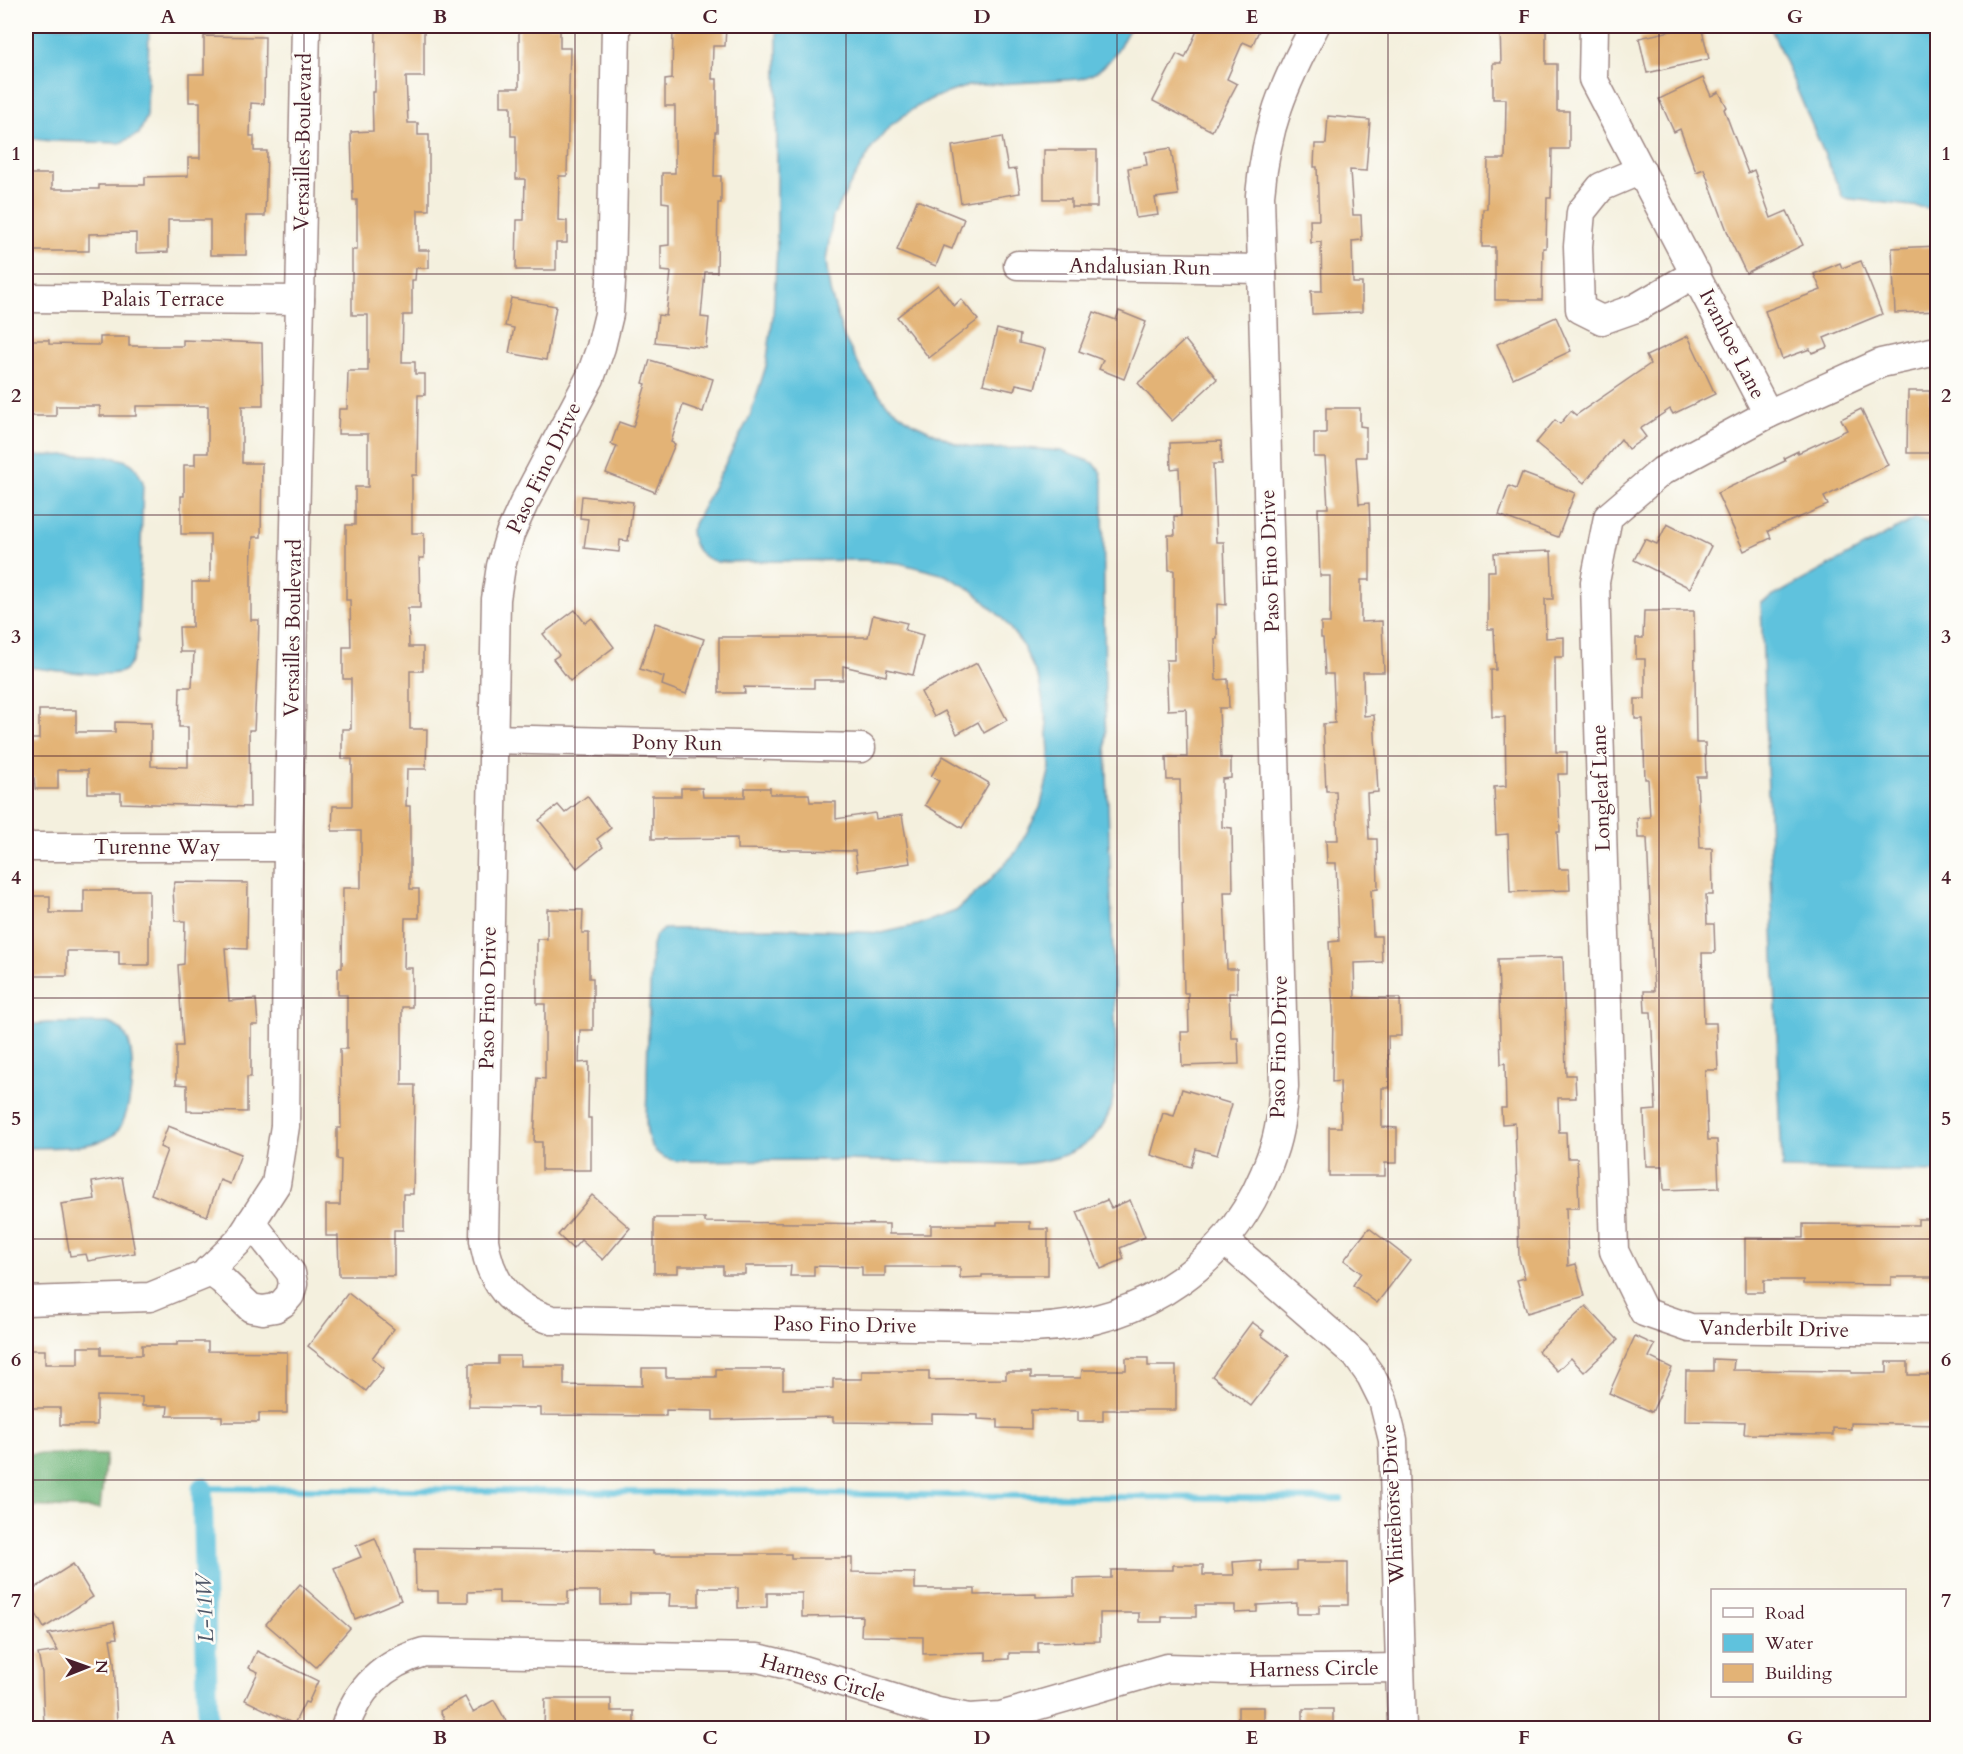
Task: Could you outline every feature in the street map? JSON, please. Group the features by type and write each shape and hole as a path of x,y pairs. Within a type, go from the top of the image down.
{"street":[{"name":"Versailles Boulevard","path":"26,1301 150,1297 204,1275 239,1241 276,1184 285,1126 288,847 306,26"},
{"name":"Paso Fino Drive","path":"615,26 609,314 590,378 510,534 501,566 496,599 484,1240 486,1255 495,1278 513,1300 525,1309 552,1320 1049,1327 1094,1320 1146,1302 1193,1271 1224,1240 1245,1213 1261,1184 1281,1120 1284,1087 1260,195 1271,126 1283,89 1315,26"},
{"name":"Ivanhoe Lane","path":"1594,26 1593,79 1768,414"},
{"name":"Ivanhoe Lane","path":"1641,170 1601,187 1581,212 1578,246 1580,309 1602,320 1636,308 1696,273"},
{"name":"Andalusian Run","path":"1018,265 1262,269"},
{"name":"Palais Terrace","path":"26,298 300,300"},
{"name":"Longleaf Lane","path":"1614,1251 1595,582 1608,517 1662,471 1768,414 1881,363 1932,352 1938,354"},
{"name":"Pony Run","path":"493,739 861,748"},
{"name":"Turenne Way","path":"26,847 288,847"},
{"path":"208,1270 222,1280 250,1308 263,1310 275,1308 283,1303 290,1295 293,1284 291,1273 251,1222"},
{"name":"Whitehorse Drive","path":"1224,1240 1346,1345 1371,1376 1383,1400 1393,1440 1402,1728"},
{"name":"Vanderbilt Drive","path":"1614,1251 1644,1312 1690,1328 1938,1331"},
{"name":"Harness Circle","path":"345,1728 358,1697 376,1676 399,1661 424,1652 758,1658 938,1712 969,1718 1001,1716 1167,1668 1232,1670 1400,1668"}],"green space":[{"path":"26,1454 106,1455 100,1509 26,1506"}],"water":[{"path":"26,26 149,26 147,116 139,134 120,143 26,138"},
{"path":"777,26 1131,26 1111,58 1090,76 1080,79 968,86 933,98 890,126 872,148 833,216 826,261 830,291 844,337 863,373 886,403 911,422 957,444 983,449 1024,448 1061,451 1094,463 1101,473 1103,484 1105,712 1116,1048 1115,1087 1108,1116 1100,1129 1078,1149 1050,1159 1018,1164 840,1160 677,1161 668,1159 657,1152 651,1145 647,1134 648,1035 652,945 655,936 664,929 781,928 882,933 917,925 956,911 1016,852 1040,808 1050,768 1047,723 1039,680 1022,644 1002,618 972,590 945,575 899,563 862,560 717,562 698,551 693,542 691,530 750,416 766,366 773,316 777,250"},
{"path":"1770,26 1937,26 1937,209 1843,198"},
{"path":"26,456 112,457 133,465 143,482 138,643 131,663 123,671 91,674 26,667"},
{"path":"1916,518 1938,528 1937,1172 1782,1169 1761,603"},
{"path":"108,1023 118,1028 126,1036 132,1058 131,1089 124,1118 119,1129 112,1136 81,1146 26,1148 26,1025"}],"building":[{"path":"376,26 424,26 424,77 406,77 408,123 418,123 418,135 429,135 429,210 418,210 418,250 429,250 429,268 416,268 415,280 412,280 412,315 403,315 402,362 415,362 415,374 425,374 425,395 418,395 417,475 412,475 412,533 424,533 424,558 419,558 420,608 408,608 409,647 423,647 423,671 410,671 410,729 427,729 426,769 407,769 406,806 410,806 410,889 419,889 419,918 405,918 404,968 412,968 412,1007 402,1007 402,1085 415,1085 413,1194 403,1194 403,1230 394,1230 394,1276 339,1276 338,1236 326,1236 326,1205 340,1205 341,1160 337,1159 337,1128 341,1128 340,1049 347,1049 347,995 338,995 338,968 342,968 343,888 361,888 361,831 332,831 333,806 352,806 352,759 342,759 342,729 351,729 351,679 343,679 343,647 351,647 350,600 346,600 346,525 355,525 355,487 368,487 368,434 338,434 339,409 347,409 348,371 368,371 368,315 352,315 352,250 357,250 357,200 353,200 351,132 373,131 372,92 375,92"},
{"path":"519,26 560,26 560,48 570,48 567,176 559,176 558,220 567,221 567,243 556,243 556,270 516,270 517,220 524,220 525,179 516,179 516,136 511,136 511,106 501,106 501,88 519,88"},
{"path":"673,26 726,26 725,46 713,46 712,79 717,79 714,176 721,176 721,203 718,203 717,272 705,272 701,317 709,318 706,348 655,342 658,315 666,316 671,272 661,271 661,246 669,245 669,203 662,202 662,173 675,173 675,106 665,106 665,80 672,79"},
{"path":"1199,26 1261,26 1252,46 1243,42 1227,79 1237,84 1212,131 1153,101 1177,54 1185,58"},
{"path":"1500,26 1546,26 1546,64 1557,64 1557,111 1569,111 1569,149 1552,149 1551,198 1547,198 1546,248 1543,248 1542,300 1495,300 1495,247 1482,247 1483,209 1487,209 1488,159 1505,159 1506,99 1493,99 1493,63 1501,63"},
{"path":"1701,26 1709,59 1647,73 1639,38"},
{"path":"204,36 265,37 264,104 251,103 250,136 254,136 254,151 267,151 265,216 246,216 246,255 210,255 210,220 168,220 168,252 136,253 136,233 89,234 89,251 26,251 26,174 52,174 52,189 99,189 99,185 145,185 145,177 188,176 188,158 200,158 200,102 189,102 189,74 204,74"},
{"path":"1703,78 1711,96 1719,92 1727,107 1724,109 1748,173 1754,170 1771,218 1787,211 1803,245 1746,273 1732,244 1704,169 1696,172 1680,129 1674,132 1659,99"},
{"path":"1328,116 1370,120 1366,171 1350,170 1353,215 1361,215 1362,240 1352,241 1353,283 1362,283 1362,312 1312,314 1311,291 1322,291 1321,242 1311,243 1310,220 1319,220 1317,167 1314,167 1315,144 1326,144"},
{"path":"1002,137 1008,170 1016,169 1020,193 961,203 952,146"},
{"path":"1171,148 1178,195 1155,198 1158,215 1136,218 1128,168 1147,165 1145,152"},
{"path":"1044,150 1097,150 1097,207 1071,207 1071,199 1044,199"},
{"path":"917,200 964,219 952,249 944,246 936,266 897,250"},
{"path":"1938,246 1938,311 1895,313 1892,248"},
{"path":"1861,261 1882,314 1824,338 1828,347 1812,353 1810,349 1782,359 1765,311 1821,290 1814,274 1840,263 1842,268"},
{"path":"938,285 954,306 961,299 978,320 929,358 897,317"},
{"path":"511,298 556,306 546,360 509,353 514,328 505,326"},
{"path":"1119,311 1146,322 1124,379 1099,369 1103,360 1079,351 1094,312 1116,320"},
{"path":"1556,317 1571,351 1513,378 1497,344"},
{"path":"997,329 1020,335 1019,343 1045,349 1035,388 1016,384 1014,391 983,384"},
{"path":"1688,336 1715,394 1673,414 1670,409 1640,429 1646,437 1628,449 1621,439 1584,483 1536,443 1555,420 1560,424 1571,411 1576,415 1650,364 1646,356"},
{"path":"100,337 129,337 129,346 183,346 183,340 262,343 263,406 242,406 242,463 262,463 261,537 253,537 251,566 251,620 259,620 254,730 249,730 250,807 121,803 121,793 88,793 88,770 58,770 58,789 35,789 34,778 26,778 26,739 39,739 39,710 76,710 76,732 115,732 115,722 151,723 151,766 188,767 188,727 179,727 180,687 192,687 194,652 180,652 179,627 192,627 192,582 210,582 210,534 181,534 181,496 184,496 184,465 195,465 195,453 208,453 208,406 136,406 136,416 100,416 100,406 56,406 56,416 26,416 26,340 49,340 49,344 100,345"},
{"path":"1185,340 1217,379 1172,421 1138,383"},
{"path":"650,360 713,379 703,412 683,405 671,442 675,444 655,492 606,473 617,446 611,444 619,422 633,427 646,384 643,383"},
{"path":"1908,391 1930,391 1930,403 1938,403 1938,453 1907,453"},
{"path":"1326,408 1360,408 1360,426 1366,427 1366,457 1356,457 1359,504 1369,503 1370,528 1370,580 1361,580 1361,622 1382,621 1384,672 1363,672 1364,716 1374,715 1378,792 1367,793 1369,839 1377,839 1378,889 1371,890 1373,936 1381,936 1382,962 1354,963 1355,998 1400,998 1401,1036 1388,1036 1389,1088 1382,1088 1382,1127 1397,1128 1397,1163 1385,1163 1385,1176 1329,1176 1329,1127 1341,1127 1340,1081 1332,1082 1333,1010 1329,942 1339,941 1336,863 1327,863 1326,840 1338,840 1336,791 1326,791 1323,724 1335,723 1333,674 1325,674 1323,638 1321,638 1321,623 1330,623 1330,576 1320,576 1318,508 1328,508 1325,457 1314,457 1314,433 1326,433"},
{"path":"1861,409 1888,465 1824,497 1828,505 1768,531 1771,538 1744,551 1717,493 1785,461 1784,458 1798,451 1798,453 1847,430 1841,419"},
{"path":"1221,441 1222,464 1213,464 1216,542 1224,542 1226,605 1217,604 1216,680 1228,679 1229,708 1219,708 1221,758 1231,758 1231,778 1222,779 1222,827 1232,828 1233,892 1224,892 1227,969 1237,969 1237,993 1229,993 1231,1038 1238,1038 1239,1064 1182,1066 1181,1032 1189,1032 1188,993 1184,993 1180,780 1167,780 1166,757 1187,757 1186,709 1168,710 1166,660 1174,660 1174,570 1169,570 1168,535 1175,535 1174,516 1181,516 1179,468 1171,469 1170,443"},
{"path":"1522,473 1575,493 1558,537 1499,515 1509,486 1516,489"},
{"path":"582,496 633,502 628,541 620,540 619,552 584,548 588,519 580,518"},
{"path":"1667,524 1711,546 1690,588 1634,560 1645,539 1657,544"},
{"path":"1551,551 1553,599 1545,599 1546,638 1564,637 1564,657 1555,657 1556,752 1567,752 1567,774 1558,774 1560,832 1557,832 1559,869 1569,869 1570,890 1510,892 1508,834 1496,835 1494,787 1506,786 1505,717 1492,717 1491,670 1496,670 1494,629 1488,629 1488,571 1495,571 1494,553"},
{"path":"575,610 585,623 592,618 614,647 570,681 553,659 559,655 543,634"},
{"path":"1644,611 1694,611 1696,743 1705,743 1706,777 1697,777 1700,848 1712,848 1713,895 1706,895 1707,924 1714,924 1715,953 1702,953 1704,1023 1716,1023 1718,1070 1705,1070 1708,1140 1717,1140 1719,1188 1664,1190 1663,1166 1646,1166 1644,1111 1656,1110 1651,1012 1645,1012 1644,991 1654,991 1647,838 1638,838 1637,818 1650,817 1648,779 1645,779 1643,719 1635,719 1635,699 1645,699 1645,659 1636,659 1636,638 1643,638"},
{"path":"873,615 907,623 905,630 923,635 913,675 887,669 886,676 843,666 843,680 814,680 814,688 744,687 745,693 719,693 719,637 868,637"},
{"path":"655,623 704,639 686,694 662,685 664,677 640,669"},
{"path":"977,663 1007,720 984,733 978,722 957,734 945,711 934,717 921,692"},
{"path":"943,756 989,783 962,828 925,805 939,781 931,776"},
{"path":"681,788 702,788 703,797 745,797 745,788 770,788 770,794 809,794 810,802 836,802 836,819 875,813 876,819 902,815 910,863 858,871 855,851 737,849 737,838 652,839 652,796 681,796"},
{"path":"587,796 611,828 597,839 603,847 577,868 539,820 558,805 565,813"},
{"path":"175,882 248,883 247,949 225,948 229,1001 256,999 258,1025 251,1025 251,1077 247,1077 247,1112 187,1111 187,1085 176,1084 176,1046 183,1046 178,965 184,964 185,921 175,921 173,890"},
{"path":"84,890 149,890 149,965 119,965 119,951 67,951 67,976 29,976 29,946 26,946 26,896 50,896 50,913 84,913"},
{"path":"547,909 583,910 582,933 589,933 589,978 593,978 593,1030 580,1030 579,1063 589,1062 588,1118 591,1118 591,1170 542,1170 542,1142 534,1142 537,1078 545,1079 545,1004 537,1004 537,939 547,939"},
{"path":"1563,957 1566,1075 1575,1075 1576,1098 1558,1098 1559,1132 1566,1132 1567,1158 1577,1158 1579,1208 1566,1208 1568,1266 1576,1264 1585,1296 1527,1313 1517,1280 1525,1278 1519,1258 1515,1123 1502,1124 1501,1108 1506,1108 1505,1063 1501,1064 1498,959"},
{"path":"1182,1089 1232,1104 1217,1155 1196,1149 1191,1167 1151,1155 1163,1113 1174,1116"},
{"path":"168,1126 241,1154 230,1184 220,1180 207,1216 151,1194 167,1150 160,1147"},
{"path":"122,1177 135,1253 88,1261 86,1254 70,1256 61,1204 95,1199 92,1182"},
{"path":"592,1195 630,1228 603,1260 581,1240 573,1249 558,1235"},
{"path":"1107,1200 1111,1208 1130,1200 1145,1237 1120,1248 1124,1259 1101,1269 1077,1212"},
{"path":"654,1218 705,1218 705,1222 889,1224 889,1234 931,1234 931,1225 997,1225 997,1222 1030,1222 1030,1229 1048,1229 1048,1275 982,1275 982,1277 960,1278 960,1267 885,1267 885,1276 862,1276 862,1267 814,1266 814,1276 790,1276 791,1266 745,1266 745,1274 723,1274 723,1266 678,1266 678,1273 654,1273"},
{"path":"1918,1219 1934,1219 1934,1225 1938,1225 1938,1277 1891,1277 1891,1285 1803,1284 1803,1280 1764,1280 1764,1292 1745,1292 1745,1238 1803,1238 1803,1224 1918,1225"},
{"path":"1369,1228 1410,1260 1377,1303 1353,1285 1361,1273 1344,1260"},
{"path":"348,1293 394,1329 372,1358 384,1368 366,1391 308,1346"},
{"path":"1586,1306 1618,1340 1584,1372 1571,1358 1557,1371 1538,1351"},
{"path":"1252,1322 1264,1331 1261,1335 1289,1356 1251,1406 1212,1376"},
{"path":"1635,1336 1655,1345 1649,1357 1672,1368 1652,1412 1609,1393"},
{"path":"177,1342 208,1342 208,1351 287,1352 287,1413 259,1413 259,1422 222,1422 222,1416 167,1416 168,1406 142,1406 142,1397 97,1396 97,1425 60,1425 60,1408 26,1408 26,1350 45,1350 45,1364 78,1364 78,1347 101,1347 101,1355 142,1355 142,1345 177,1345"},
{"path":"498,1356 520,1356 520,1366 564,1366 564,1385 642,1386 642,1368 666,1368 666,1377 716,1377 716,1369 783,1369 783,1389 833,1388 833,1379 862,1379 862,1371 929,1371 929,1380 1006,1379 1006,1372 1031,1372 1031,1378 1081,1378 1082,1370 1126,1370 1126,1358 1148,1358 1148,1366 1176,1366 1176,1410 1103,1410 1103,1421 1078,1421 1078,1411 1031,1410 1031,1429 998,1428 998,1420 978,1419 978,1415 932,1414 932,1423 833,1422 833,1417 713,1420 713,1411 666,1410 666,1416 541,1415 541,1408 469,1407 469,1364 498,1364"},
{"path":"1713,1359 1734,1360 1733,1370 1851,1371 1851,1373 1887,1373 1887,1362 1908,1362 1908,1375 1938,1375 1938,1425 1851,1423 1851,1429 1833,1428 1833,1435 1744,1434 1745,1422 1685,1421 1686,1371 1713,1371"},
{"path":"375,1538 401,1600 355,1619 334,1568 361,1557 356,1546"},
{"path":"415,1548 653,1551 653,1554 791,1554 791,1558 852,1558 852,1572 915,1573 915,1589 975,1589 975,1595 1036,1594 1036,1597 1074,1596 1074,1579 1111,1578 1111,1570 1173,1570 1173,1565 1203,1565 1203,1575 1234,1575 1233,1562 1261,1560 1261,1571 1296,1570 1296,1562 1348,1562 1348,1605 1319,1605 1319,1614 1297,1614 1297,1603 1257,1605 1257,1612 1235,1613 1235,1605 1196,1605 1196,1617 1162,1617 1162,1622 1139,1622 1139,1613 1100,1613 1100,1641 1038,1642 1038,1653 1009,1653 1009,1659 986,1660 986,1652 923,1654 923,1637 861,1636 862,1616 802,1617 802,1593 767,1593 767,1607 738,1608 738,1588 699,1588 699,1606 669,1606 670,1594 630,1594 630,1604 601,1605 601,1591 568,1591 568,1604 499,1603 499,1591 468,1592 468,1602 438,1602 438,1591 416,1591"},
{"path":"73,1564 93,1597 44,1628 33,1609 26,1613 26,1594"},
{"path":"300,1584 350,1628 316,1667 266,1624"},
{"path":"114,1622 117,1638 110,1639 114,1662 117,1723 44,1726 42,1673 38,1654 58,1651 48,1634"},
{"path":"257,1651 318,1681 308,1703 305,1702 294,1724 245,1700 258,1672 249,1668"},
{"path":"465,1697 473,1712 494,1700 510,1728 444,1728 448,1726 440,1711"},
{"path":"545,1699 611,1699 611,1711 634,1711 634,1728 544,1728"},
{"path":"1238,1707 1264,1707 1264,1728 1238,1728"},
{"path":"1303,1709 1333,1709 1333,1728 1303,1728"}],"waterway":[{"path":"202,1488 1341,1499"},
{"name":"L-11W","path":"202,1488 208,1728"}]}
